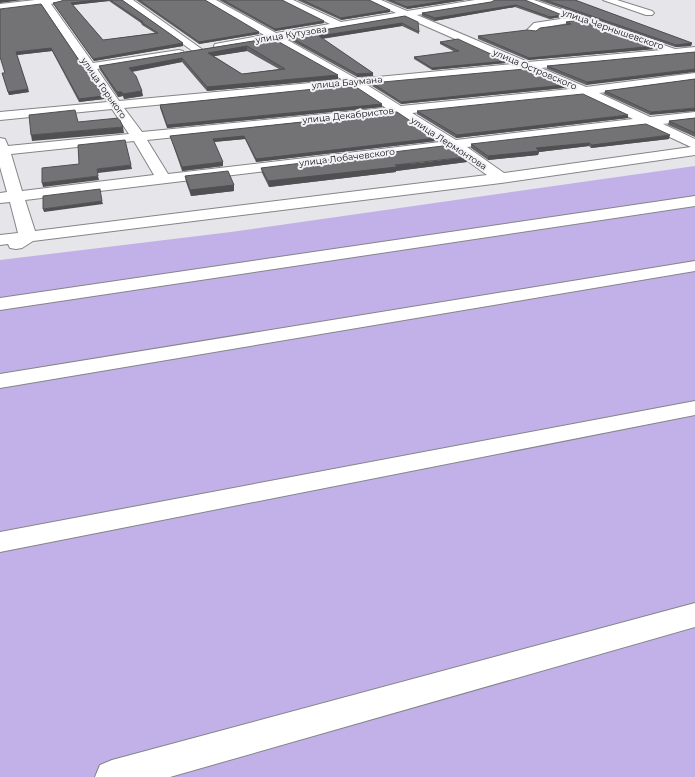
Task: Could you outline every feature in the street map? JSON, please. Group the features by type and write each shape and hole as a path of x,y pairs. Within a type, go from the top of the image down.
{"street":[{"path":"0,7 61,0"},
{"path":"127,0 198,50"},
{"name":"улица Лермонтова","path":"209,0 353,81 453,144 501,178"},
{"path":"286,0 341,26"},
{"name":"улица Островского","path":"373,0 585,91 695,144"},
{"name":"улица Кутузова","path":"89,67 491,0"},
{"name":"улица Чернышевского","path":"526,0 677,51"},
{"path":"608,0 649,13"},
{"name":"улица Горького","path":"47,1 89,67 138,137 164,179"},
{"path":"532,30 538,25 581,18"},
{"name":"улица Баумана","path":"0,116 353,81 695,50"},
{"name":"улица Декабристов","path":"1,148 138,137 585,91 695,78"},
{"name":"улица Лобачевского","path":"8,197 695,116"},
{"path":"1,148 8,197 28,237"},
{"path":"0,240 501,178 695,151"},
{"path":"0,304 695,201"},
{"path":"0,254 28,237"},
{"path":"0,381 695,266"},
{"path":"0,542 695,408"},
{"path":"112,777 615,636 695,616"}],"shaded area":[{"path":"695,166 695,777 0,777 0,260 231,232"}],"building":[{"path":"62,0 97,0 71,3 103,40 158,33 110,0 122,0 183,43 93,59 53,3"},
{"path":"139,0 205,0 259,32 199,42"},
{"path":"223,0 282,0 324,21 275,29"},
{"path":"302,0 369,0 390,10 341,18"},
{"path":"390,0 451,0 407,7"},
{"path":"495,0 525,0 562,15 550,17 516,5 435,18 422,13 491,2"},
{"path":"545,0 575,0 692,43 676,45"},
{"path":"41,4 103,96 79,99 51,48 16,52 28,89 8,92 2,73 5,73 0,57 0,9"},
{"path":"405,16 418,22 419,32 402,23 319,36 373,73 357,74 288,36"},
{"path":"579,20 656,46 529,58 478,36 527,30 536,31 540,28 571,24 566,22"},
{"path":"272,38 338,75 207,87 182,58 129,68 136,76 142,91 123,94 122,92 117,92 99,66","holes":["247,46 285,69 242,74 208,53"]},
{"path":"458,39 506,61 432,68 414,57 459,51 440,42"},
{"path":"695,52 695,69 587,82 547,66"},
{"path":"525,69 564,85 401,102 372,83"},
{"path":"695,79 695,108 651,112 605,91"},
{"path":"353,85 382,104 167,125 160,105"},
{"path":"583,94 628,115 457,135 417,111"},
{"path":"75,110 78,122 119,118 123,127 31,135 29,115"},
{"path":"397,112 436,138 256,159 244,136 213,139 223,162 182,167 170,136"},
{"path":"695,118 695,133 669,121"},
{"path":"646,124 670,135 592,145 589,143 536,148 539,151 488,156 471,144"},
{"path":"125,140 131,165 97,169 98,176 42,183 42,168 79,164 78,145"},
{"path":"451,145 467,157 395,165 397,167 268,181 261,168"},
{"path":"228,171 234,185 190,190 185,176"},
{"path":"100,189 102,201 43,209 43,196"}]}
